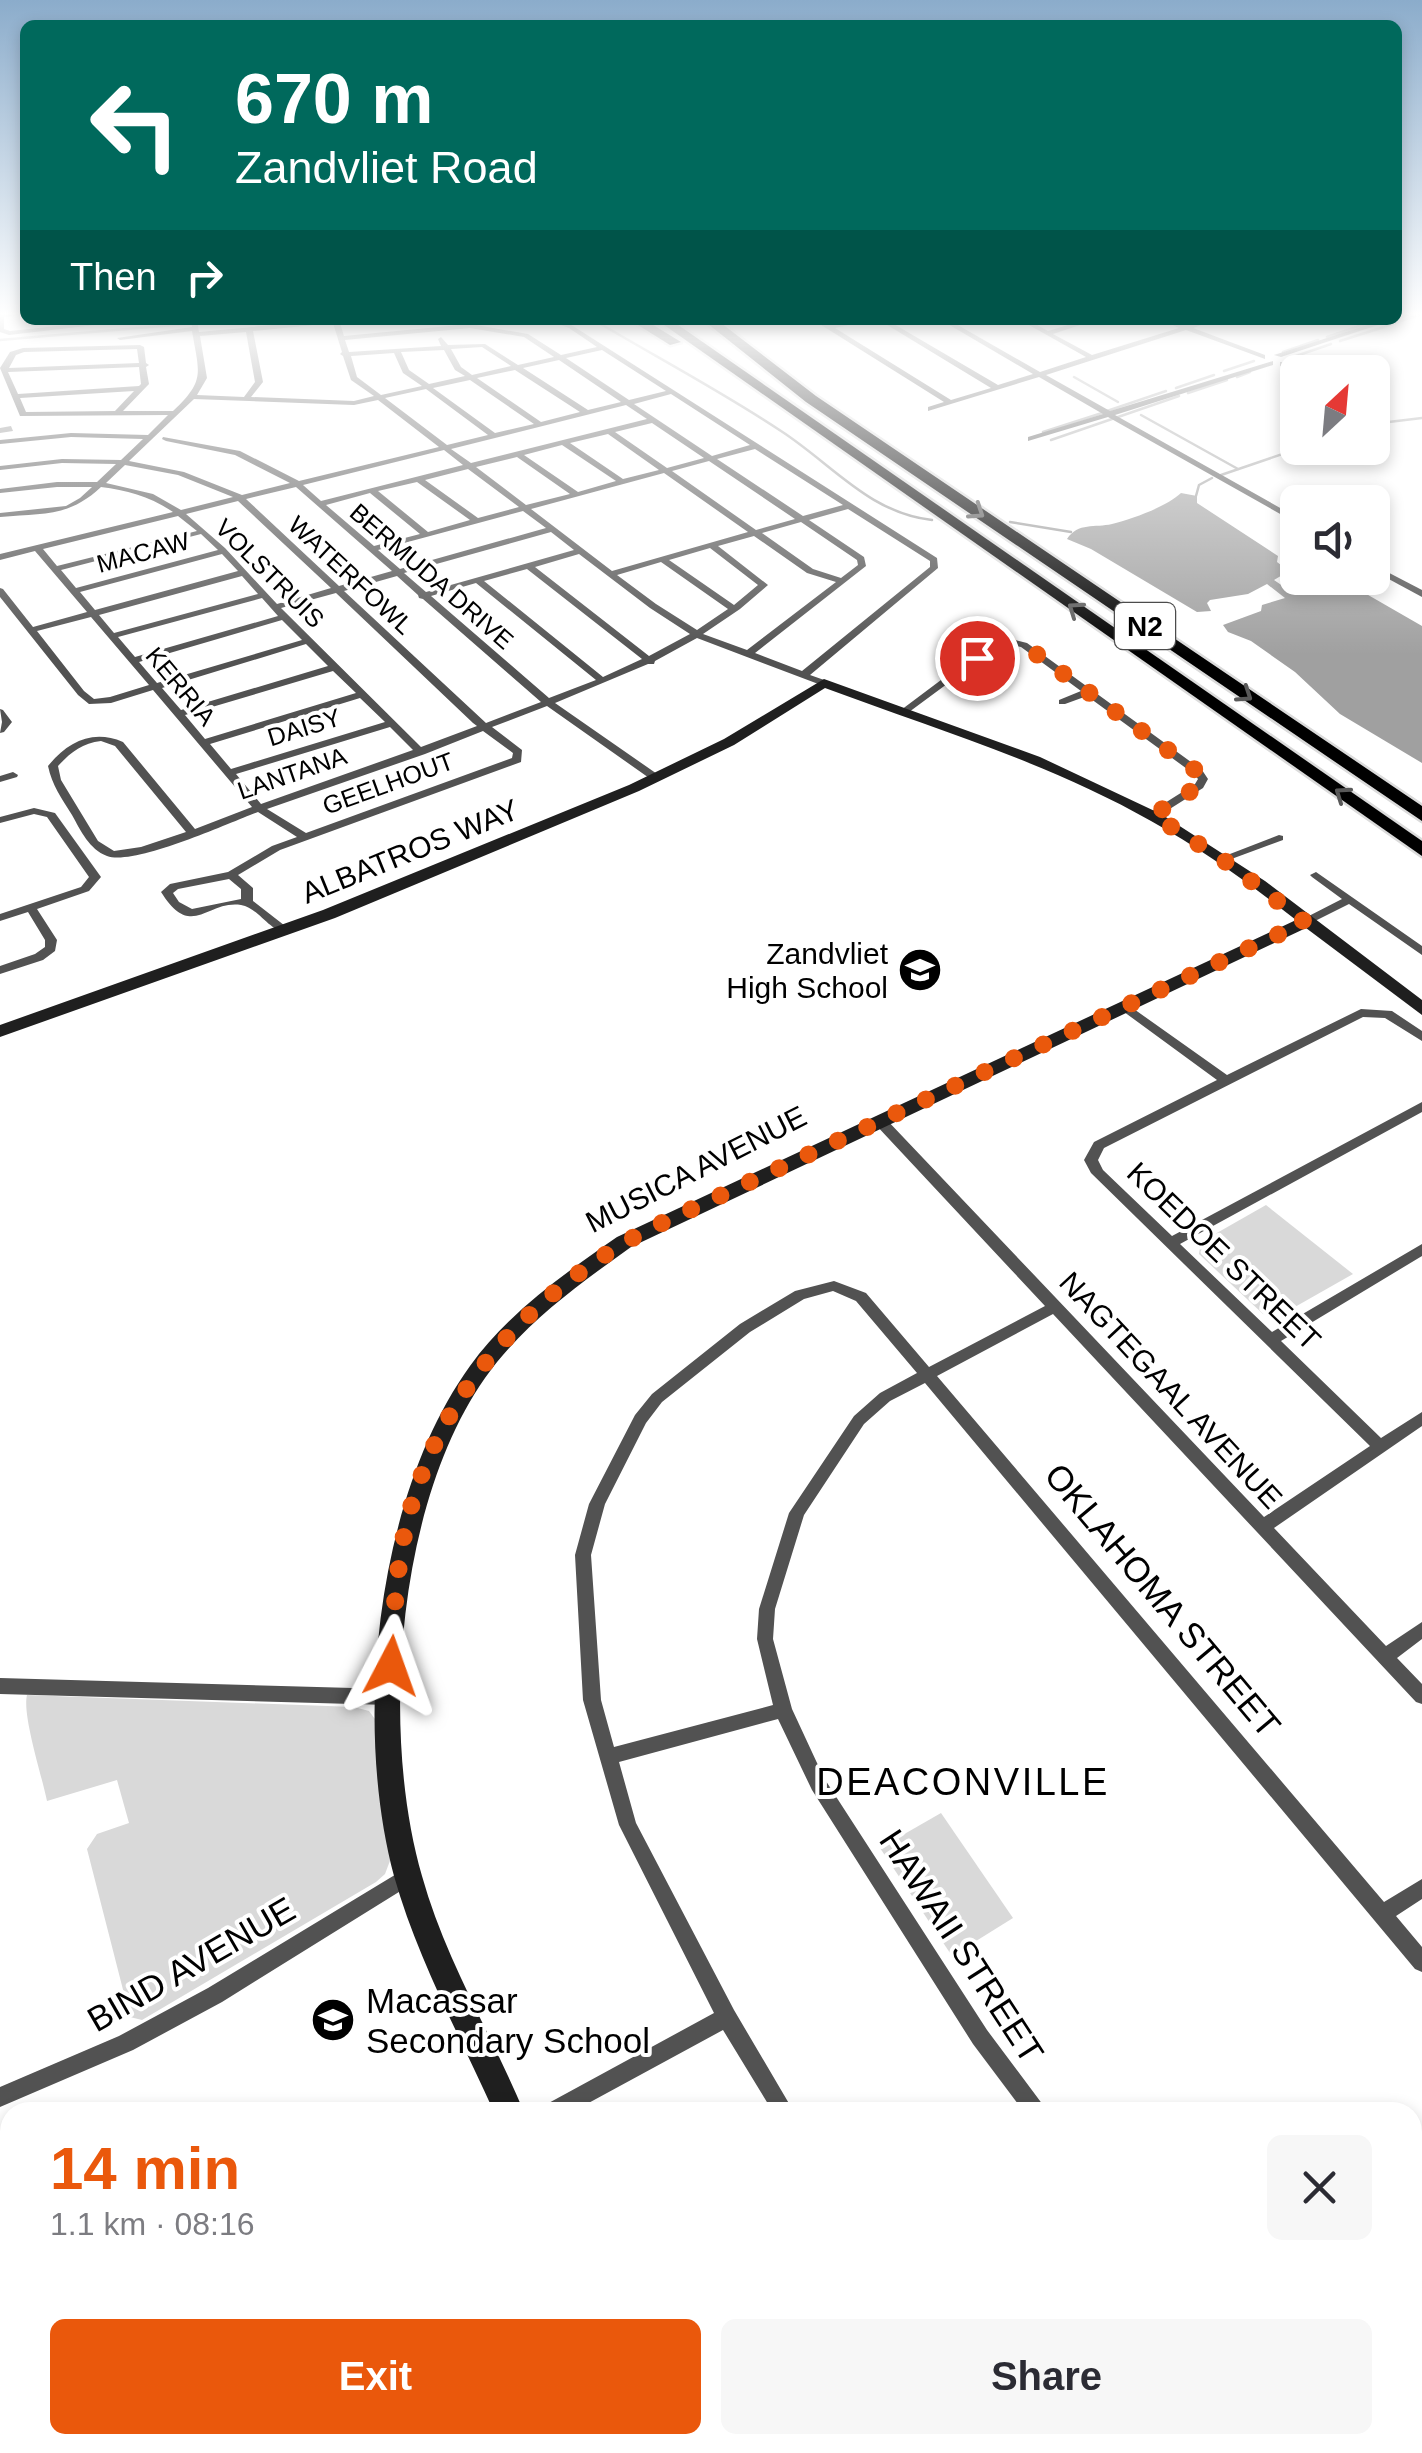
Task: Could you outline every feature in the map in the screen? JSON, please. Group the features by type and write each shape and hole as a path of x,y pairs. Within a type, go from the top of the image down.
{"highway":[{"name":"N2","path":"813,426 1422,850"},
{"name":"N2","path":"854,426 1422,815"}],"street":[{"path":"0,515 68,508 163,426"},
{"path":"416,426 610,574 698,635 1078,780 1153,815 1222,859 1422,1010"},
{"path":"481,426 493,435"},
{"path":"0,557 529,426"},
{"path":"318,504 627,426"},
{"path":"663,426 864,562 748,654"},
{"path":"726,426 936,564 804,675"},
{"path":"1031,439 1070,426"},
{"path":"1130,426 1280,512"},
{"path":"609,431 810,570 841,581"},
{"path":"0,442 71,435 152,437"},
{"name":"BERMUDA DRIVE","path":"166,439 237,453 296,483 547,702 656,778"},
{"path":"564,443 622,482"},
{"path":"370,550 756,446"},
{"path":"518,454 576,494"},
{"name":"WATERFOWL","path":"0,468 67,460 126,461 192,475 239,498 484,727"},
{"path":"420,479 476,521"},
{"name":"VOLSTRUIS","path":"0,491 100,484 148,494 180,512 421,752"},
{"path":"372,491 426,534"},
{"path":"610,574 850,506"},
{"path":"276,608 553,529"},
{"path":"56,569 201,532"},
{"name":"LANTANA","path":"191,831 120,744 97,736 59,759 52,772 94,843 112,854 191,831 259,808 421,752 604,681 651,662 698,635 764,582 711,545"},
{"name":"KERRIA","path":"37,548 259,808 305,837"},
{"path":"422,596 580,551"},
{"name":"MACAW","path":"74,591 222,552"},
{"path":"662,559 733,609"},
{"path":"530,567 651,662"},
{"path":"31,630 242,573"},
{"path":"1390,576 1422,594"},
{"path":"479,581 604,681"},
{"path":"0,590 80,694 92,702 308,641"},
{"path":"112,636 263,595"},
{"path":"134,661 284,616"},
{"path":"997,628 1007,642"},
{"path":"902,713 994,645 1024,645 1203,779 1195,789 1153,815"},
{"path":"940,664 960,670"},
{"path":"178,714 335,668"},
{"name":"ALBATROS WAY","path":"0,1031 284,931 656,778 729,742 824,683"},
{"path":"1062,702 1088,692"},
{"path":"203,743 362,694"},
{"path":"0,712 7,722 0,730"},
{"name":"DAISY","path":"229,773 392,723"},
{"name":"GEELHOUT","path":"246,902 186,913 177,908 167,892 174,886 231,875 259,856 305,837 517,760 518,752 484,727"},
{"path":"0,779 13,775"},
{"path":"0,820 34,811 51,815 95,877 85,888 0,918"},
{"path":"1222,859 1279,838"},
{"path":"231,875 247,888 246,902 284,931"},
{"path":"1316,875 1422,951"},
{"path":"1305,922 1350,900"},
{"path":"0,970 43,955 51,948 52,942 30,908"},
{"name":"MUSICA AVENUE","path":"506,2102 408,1876 392,1784 389,1697 400,1568 417,1486 444,1423 499,1344 548,1296 624,1242 1305,922"},
{"path":"1124,1006 1225,1080"},
{"name":"KOEDOE STREET","path":"1380,1445 1098,1173 1092,1155 1099,1146 1362,1013 1388,1014 1422,1036"},
{"path":"1172,1242 1422,1106"},
{"name":"NAGTEGAAL AVENUE","path":"880,1121 1422,1696"},
{"path":"1270,1340 1422,1249"},
{"name":"OKLAHOMA STREET","path":"608,1756 592,1700 584,1555 588,1526 618,1461 640,1419 657,1398 745,1328 813,1289 846,1288 861,1296 1422,1962"},
{"name":"HAWAII STREET","path":"1029,2102 980,2037 806,1761 782,1710 767,1658 765,1624 791,1527 815,1482 868,1410 1055,1307"},
{"path":"1262,1527 1422,1418"},
{"path":"1385,1657 1422,1629"},
{"path":"0,1686 389,1697"},
{"path":"778,2102 727,2017 640,1855 608,1756 782,1710"},
{"name":"BIND AVENUE","path":"0,2097 126,2043 408,1876"},
{"path":"1383,1914 1422,1888"},
{"path":"570,2102 727,2017"}],"shaded area":[{"path":"1181,493 1197,496 1197,503 1278,556 1280,576 1274,580 1280,584 1280,594 1267,584 1248,594 1210,600 1207,603 1211,611 1197,612 1091,549 1067,539 1082,528 1112,524 1167,503"},
{"path":"1281,595 1368,595 1422,626 1422,763 1340,714 1295,672 1251,641 1228,632 1223,625 1285,598"},
{"path":"1266,1205 1353,1274 1279,1316 1263,1314 1199,1254 1201,1242"},
{"path":"27,1695 354,1707 369,1711 378,1723 391,1858 385,1874 142,2020 130,2017 87,1849 97,1834 129,1823 117,1780 47,1801 30,1731"},
{"path":"941,1813 1013,1918 952,1956 880,1848"}],"waterway":[{"path":"774,426 870,497 910,516 932,520"},
{"path":"1043,432 1060,426"},
{"path":"1051,440 1090,426"},
{"path":"1162,426 1238,469"},
{"path":"1221,475 1280,455"},
{"path":"1196,496 1199,485 1212,478"},
{"path":"1010,522 1071,532"}],"place":[{"name":"Zandvliet High School","path":"920,970"},
{"name":"Macassar Secondary School","path":"333,2020"}],"district":[{"name":"DEACONVILLE","path":"963,1782"}],"route":[{"path":"391,1666 402,1550 420,1477 444,1423 482,1365 548,1296 592,1263 647,1230 1305,922 1222,859 1153,815 1199,786 1203,779 1198,772 1024,645 994,645 977,658"}]}
